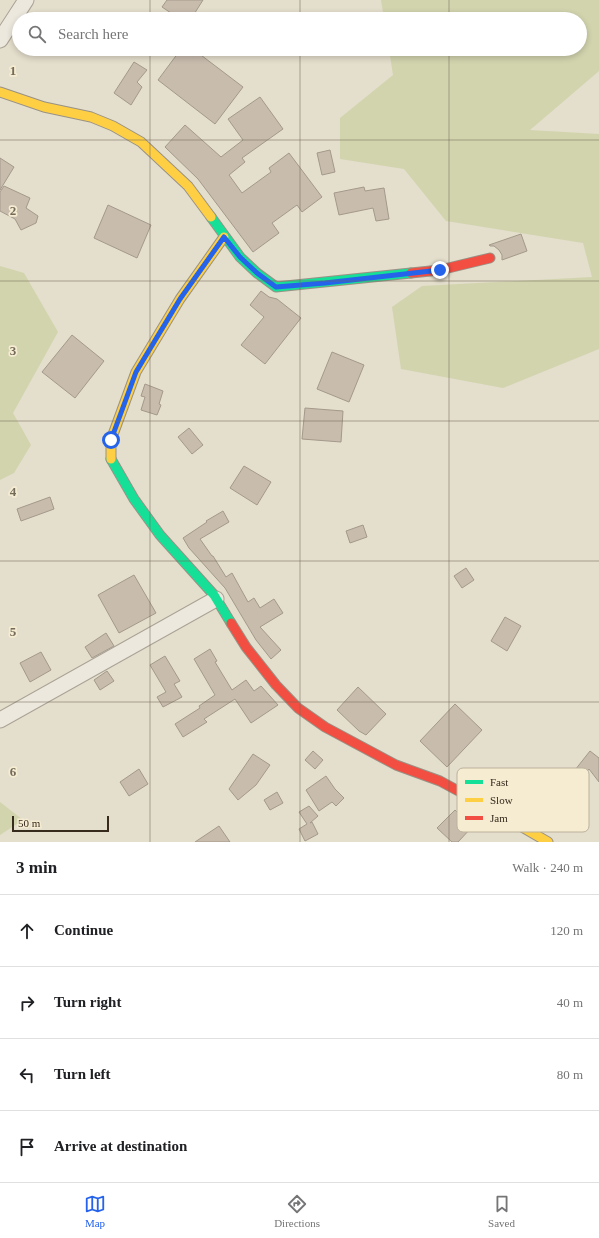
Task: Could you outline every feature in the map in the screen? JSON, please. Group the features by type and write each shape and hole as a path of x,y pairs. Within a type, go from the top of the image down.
{"street":[{"path":"18,12 26,0"},
{"path":"0,40 12,22"},
{"path":"0,92 44,106 91,117 113,126 141,142 188,186 240,257 257,273 276,287 440,270 490,258"},
{"path":"224,237 180,299 136,372 111,440 111,459 134,499 160,535 185,562 216,600 246,647 276,685 303,712 325,727 396,765 440,781 457,790"},
{"path":"0,720 216,600"},
{"path":"531,832 548,842"}],"green space":[{"path":"381,0 599,0 599,71 530,130 599,134 599,349 503,388 401,369 392,307 422,286 592,277 583,243 446,221 404,169 340,159 340,118 393,75 390,56 587,56 587,12 383,12"},
{"path":"0,266 24,273 58,332 13,413 31,445 14,473 0,480"},
{"path":"0,802 23,820 0,835"}],"building":[{"path":"167,0 203,0 195,12 170,12 162,7"},
{"path":"176,56 202,56 243,87 215,124 158,80"},
{"path":"134,62 147,70 137,82 142,87 131,105 114,93"},
{"path":"260,97 283,129 242,158 245,162 229,175 242,193 271,172 269,168 289,153 322,197 302,212 297,205 272,223 279,233 253,252 198,179 165,147 185,125 221,157 243,140 228,119"},
{"path":"330,150 335,172 322,175 317,153"},
{"path":"0,158 14,167 0,190"},
{"path":"4,186 30,198 26,208 38,216 36,223 21,230 15,219 0,211 0,192"},
{"path":"364,187 365,191 384,188 389,219 376,221 373,208 339,215 334,193"},
{"path":"108,205 151,225 137,258 94,238"},
{"path":"521,234 527,251 502,260 502,255 499,250 494,246 489,245"},
{"path":"261,291 269,297 277,299 301,318 265,364 241,345 264,317 250,305"},
{"path":"72,335 104,361 75,398 42,372"},
{"path":"332,352 364,365 349,402 317,389"},
{"path":"145,384 163,391 159,404 161,405 157,415 141,410 145,397 141,396"},
{"path":"305,408 343,411 341,442 302,439"},
{"path":"189,428 203,445 192,454 178,437"},
{"path":"244,466 271,482 257,505 230,488"},
{"path":"50,497 54,509 21,521 17,509"},
{"path":"223,511 229,522 200,539 226,577 232,573 248,602 254,598 260,608 274,599 283,613 260,627 281,650 271,659 256,640 225,588 189,548 183,538 207,522 206,521"},
{"path":"363,525 367,537 350,543 346,531"},
{"path":"466,568 474,580 462,588 454,576"},
{"path":"134,575 156,613 119,633 98,595"},
{"path":"505,617 521,626 507,651 491,641"},
{"path":"106,633 114,646 92,658 85,647"},
{"path":"210,649 217,661 215,662 232,690 246,680 254,691 261,686 278,705 251,723 235,699 204,719 207,722 183,737 175,724 200,708 199,706 215,695 194,659"},
{"path":"41,652 51,670 30,682 20,663"},
{"path":"165,656 180,681 174,684 182,697 163,707 157,697 166,692 150,665"},
{"path":"107,671 114,681 100,690 94,680"},
{"path":"358,687 386,714 366,735 359,731 337,710"},
{"path":"455,704 482,730 447,767 420,741"},
{"path":"313,751 323,760 315,769 305,760"},
{"path":"590,751 599,758 599,782 589,768 577,768"},
{"path":"253,754 270,765 256,785 238,800 229,789"},
{"path":"139,769 148,784 129,796 120,782"},
{"path":"326,776 335,789 344,798 336,806 332,802 319,811 306,790"},
{"path":"277,792 283,803 270,810 264,800"},
{"path":"309,806 318,816 310,823 312,822 318,834 305,841 299,829 307,824 299,812"},
{"path":"455,810 457,812 457,832 467,832 458,842 452,842 437,828"},
{"path":"219,826 230,842 195,842"}],"traffic: fast":[{"path":"211,217 240,257 257,273 276,287 411,273"},
{"path":"111,459 134,499 160,535 214,595 231,623"}],"traffic: slow":[{"path":"0,92 44,107 91,117 113,126 141,142 188,186 211,217"},
{"path":"111,459 111,440 136,372 180,299 224,237"},
{"path":"531,832 548,842"}],"traffic: jam":[{"path":"411,273 440,270 490,258"},
{"path":"231,623 246,647 276,685 298,708 325,727 396,765 440,781 457,790"}],"route":[{"path":"111,440 136,372 180,299 224,237 240,257 257,273 276,287 440,270"}]}
